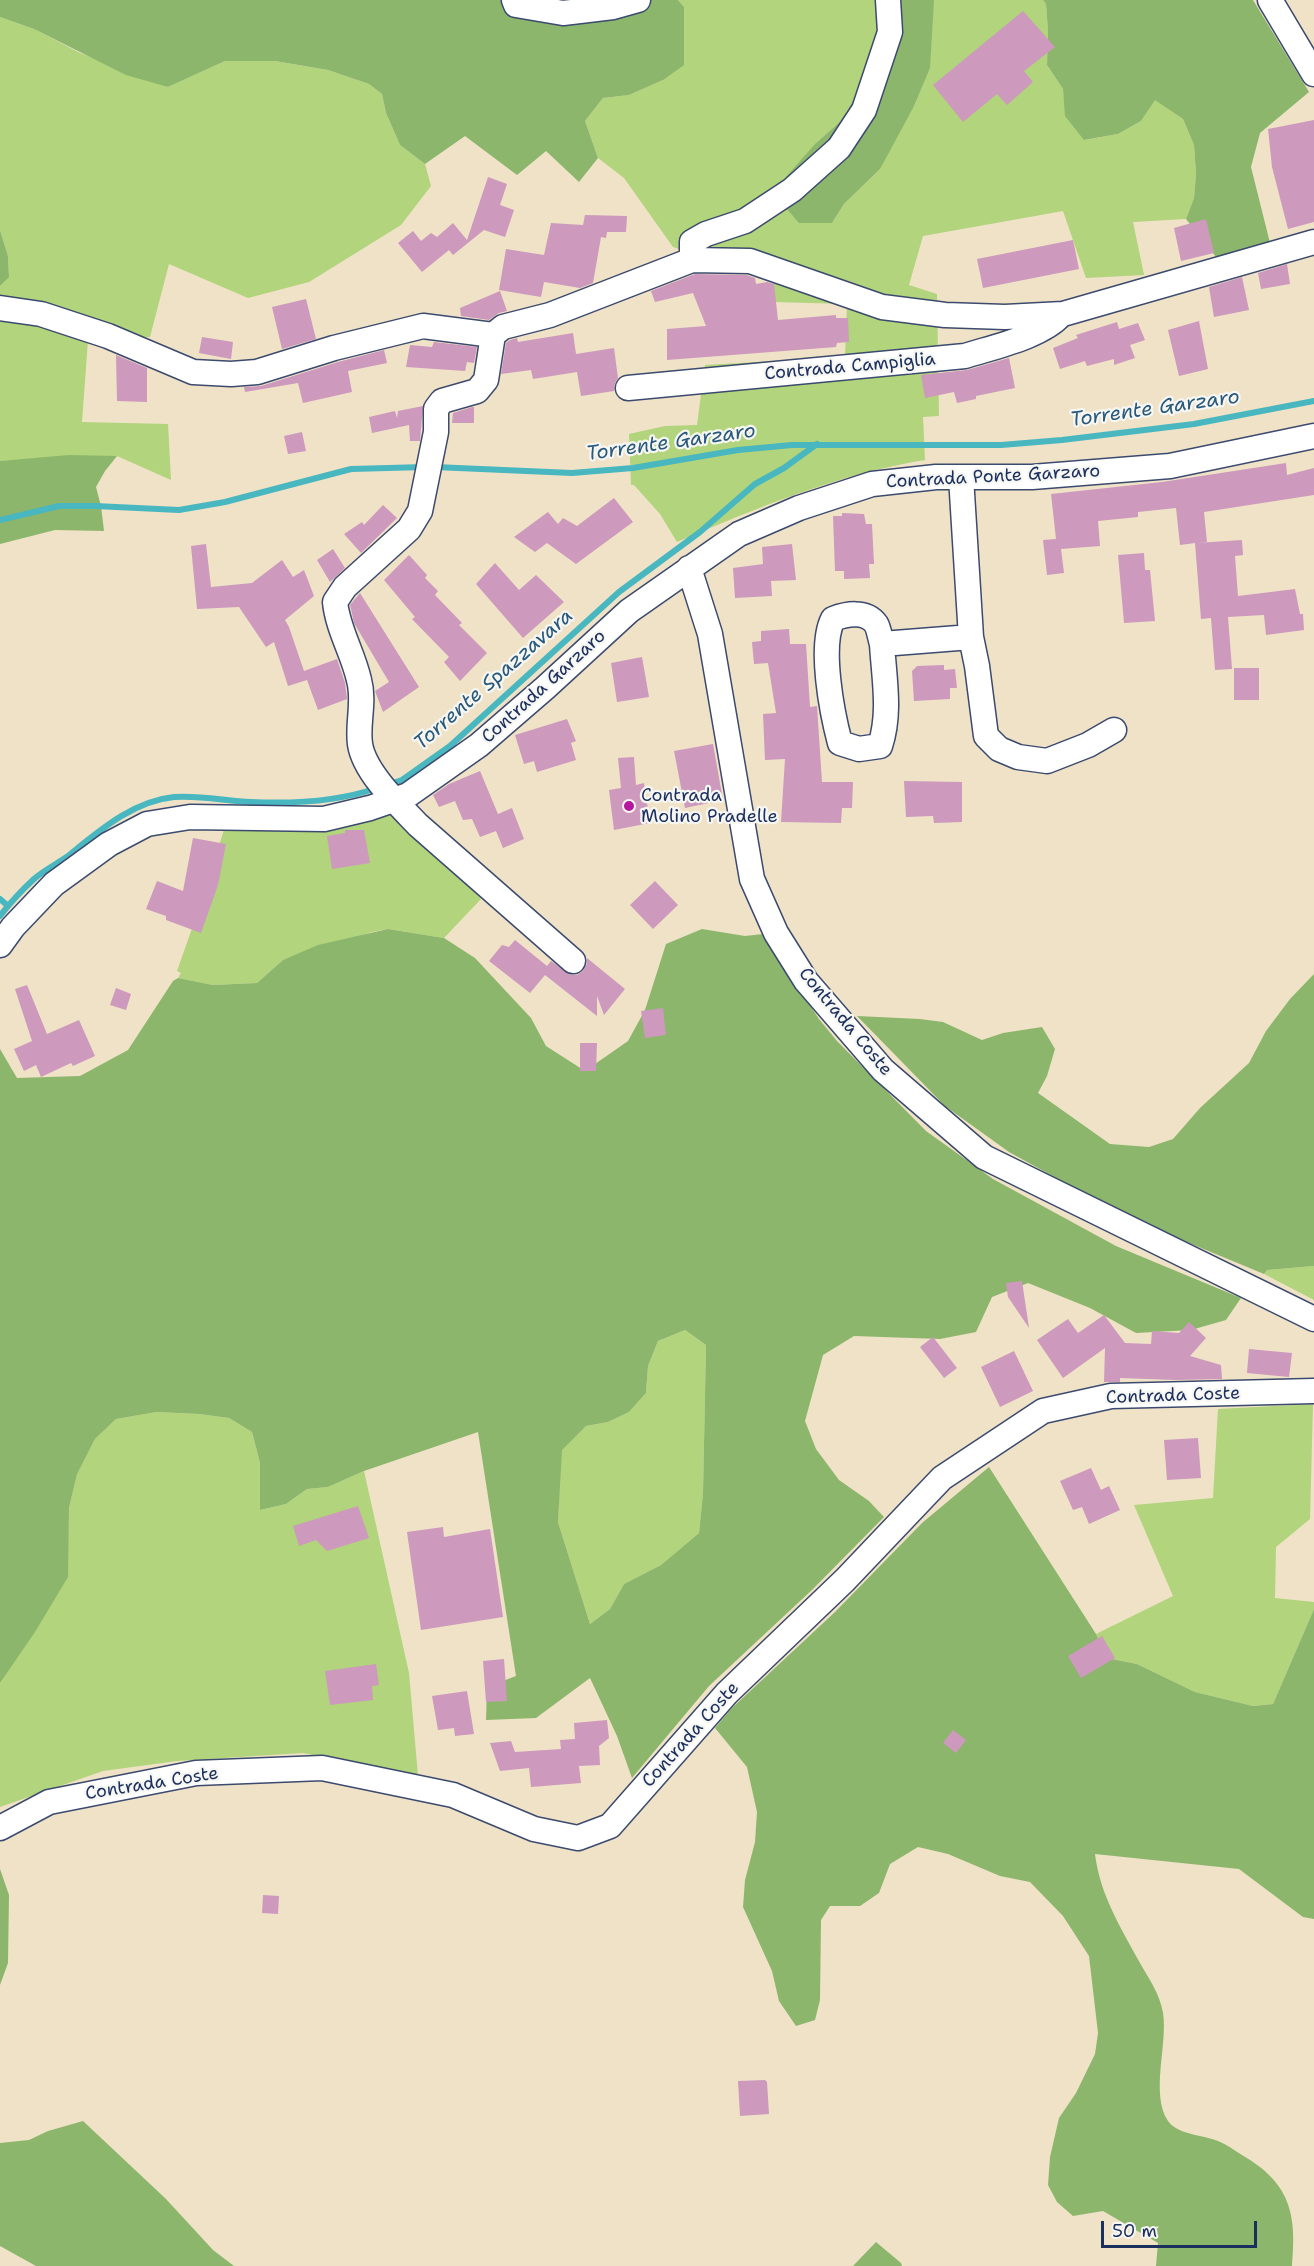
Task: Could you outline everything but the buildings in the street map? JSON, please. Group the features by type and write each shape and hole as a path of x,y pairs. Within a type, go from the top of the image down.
{"street":[{"path":"514,0 516,5 563,13 613,7 638,0"},
{"path":"573,961 418,825 395,801 366,763 360,744 362,703 360,681 336,616 335,602 345,587 409,529 420,511 436,432 436,409 442,401 477,391 486,380 493,335 502,327 550,315 692,260 692,242 745,221 792,190 839,148 864,110 890,32 888,0"},
{"path":"1270,0 1314,74"},
{"name":"Contrada Campiglia","path":"692,260 750,261 882,307 969,316 1005,317 1062,314 1314,242"},
{"path":"0,308 41,314 108,336 193,372 231,374 257,372 334,348 423,326 493,335"},
{"name":"Contrada Campiglia","path":"628,388 965,356 1016,340 1053,324 1062,314"},
{"name":"Contrada Ponte Garzaro","path":"688,568 739,534 810,505 872,484 936,477 1032,477 1170,466 1314,436"},
{"path":"961,477 971,638 986,736 999,749 1018,757 1047,761 1088,745 1114,730"},
{"name":"Contrada Garzaro","path":"395,801 408,795 479,745 629,611 688,568"},
{"name":"Contrada Coste","path":"688,568 710,634 752,879 776,933 806,981 883,1070 984,1157 1314,1319"},
{"path":"845,615 864,615 876,624 882,644 887,718 880,746 859,749 840,743 834,724 830,691 828,630 833,619 845,615"},
{"path":"882,644 971,638"},
{"path":"0,945 13,927 54,884 109,844 147,824 190,817 324,819 395,801"},
{"name":"Contrada Coste","path":"0,1828 49,1802 196,1773 322,1768 453,1795 534,1829 578,1838 610,1826 727,1693 845,1580 942,1478 1043,1411 1111,1396 1314,1391"}],"green space":[{"path":"0,0 678,0 684,7 684,65 663,80 629,95 603,98 585,121 598,158 579,182 546,151 517,175 465,136 425,164 400,145 386,113 382,94 369,84 328,70 275,61 225,61 168,87 126,75 34,29 0,17"},
{"path":"678,0 881,0 878,36 861,87 842,120 816,143 832,223 844,204 880,169 931,22 934,0 1043,0 1046,4 1048,31 1047,65 1063,89 1066,116 1085,140 1118,134 1141,121 1155,99 1183,119 1194,145 1196,174 1194,198 1186,219 1133,222 1144,275 1086,278 1063,211 923,236 909,285 937,294 939,416 923,417 925,460 829,483 677,542 660,514 634,485 631,485 629,434 665,426 697,425 705,365 845,357 847,304 773,302 773,261 732,268 673,247 624,178 598,158 585,121 603,98 629,95 663,80 684,7"},
{"path":"881,0 934,0 930,68 913,108 880,169 844,204 832,223 799,223 781,202 785,178 816,143 842,120 861,87 878,36"},
{"path":"1043,0 1253,0 1309,92 1260,133 1251,167 1274,259 1224,267 1186,219 1194,198 1196,174 1194,145 1183,119 1155,100 1141,121 1118,134 1084,140 1065,116 1063,89 1047,65 1048,31 1046,4"},
{"path":"0,17 34,29 80,53 168,87 225,61 275,61 328,70 369,84 382,94 386,113 400,145 425,164 431,186 401,225 309,282 248,298 169,264 150,337 88,340 82,422 168,424 171,480 117,456 0,461 0,286 9,276 8,256 0,230"},
{"path":"0,230 8,256 9,277 0,286"},
{"path":"69,455 117,456 96,487 104,531 55,530 0,544 0,461"},
{"path":"410,809 481,899 444,938 388,929 283,960 257,983 213,985 178,978 181,973 177,971 225,826 335,829"},
{"path":"388,929 444,938 475,958 531,1018 546,1046 585,1071 628,1041 645,1010 666,944 702,929 745,936 763,934 819,1019 837,1041 926,1131 993,1179 1116,1246 1241,1298 1226,1320 1191,1330 1136,1333 1090,1308 1028,1283 992,1297 976,1332 940,1339 854,1336 823,1355 805,1421 816,1449 839,1480 869,1501 884,1517 813,1589 709,1686 632,1778 617,1736 590,1678 536,1718 486,1720 487,1687 516,1676 478,1432 364,1471 328,1487 307,1489 286,1504 260,1510 260,1463 252,1432 229,1418 199,1414 157,1412 116,1419 95,1439 77,1474 69,1508 68,1577 35,1632 0,1683 0,1049 17,1078 80,1076 128,1050 173,981 178,978 213,985 257,983 283,960 318,945","holes":["685,1330 706,1345 703,1493 699,1533 661,1565 624,1584 610,1609 590,1624 558,1522 562,1450 586,1426 608,1422 629,1412 646,1393 648,1366 658,1341"]},
{"path":"1314,974 1314,1266 1267,1270 1264,1274 1129,1218 1009,1152 945,1106 857,1016 943,1022 982,1040 1003,1033 1042,1027 1055,1049 1047,1076 1038,1093 1110,1144 1149,1147 1173,1139 1200,1108 1249,1063 1266,1031 1290,999"},
{"path":"1314,1266 1314,1300 1264,1274 1267,1270"},
{"path":"685,1330 706,1345 703,1493 699,1533 661,1565 624,1584 610,1609 590,1624 558,1522 561,1450 586,1426 608,1422 629,1412 646,1393 648,1366 658,1341"},
{"path":"1313,1404 1310,1519 1276,1547 1275,1598 1314,1602 1314,1609 1273,1704 1253,1706 1195,1692 1137,1664 1107,1658 1096,1634 1173,1596 1134,1505 1213,1498 1218,1409"},
{"path":"157,1412 229,1418 252,1432 260,1463 260,1510 286,1504 307,1489 328,1487 364,1471 409,1673 418,1776 303,1753 177,1761 103,1771 0,1807 0,1683 68,1541 69,1508 77,1473 95,1439 116,1419"},
{"path":"989,1467 1096,1634 1107,1658 1137,1664 1195,1692 1253,1706 1273,1704 1314,1609 1314,1919 1303,1917 1239,1869 1095,1854 1101,1883 1112,1911 1162,2006 1164,2025 1160,2097 1168,2121 1172,2126 1185,2132 1224,2144 1271,2177 1287,2201 1291,2215 1292,2266 1156,2266 1158,2243 1103,2211 1073,2216 1057,2202 1048,2185 1050,2157 1059,2118 1076,2093 1095,2054 1098,2033 1089,1956 1063,1916 1030,1882 1000,1876 948,1854 918,1847 890,1864 879,1893 860,1906 830,1906 821,1920 820,2000 815,2020 796,2026 779,2001 772,1971 743,1907 745,1880 755,1842 757,1812 747,1767 715,1728 732,1708 835,1612 922,1523"},
{"path":"0,1869 9,1895 8,1963 0,1985"},
{"path":"83,2121 166,2199 213,2250 234,2266 36,2266 0,2246 0,2143 29,2140 48,2131"},
{"path":"876,2242 901,2263 902,2266 853,2266"}],"waterway":[{"name":"Torrente Garzaro","path":"435,467 572,473 633,468 738,450 792,445 1001,445 1194,424 1314,401"},
{"name":"Torrente Spazzavara","path":"387,785 402,780 450,746 619,592 700,532 755,484 784,468 817,444"},
{"name":"Torrente Garzaro","path":"0,520 59,506 179,510 225,502 351,469 425,467"},
{"name":"Torrente Spazzavara","path":"0,916 38,876 117,819 144,804 174,797 203,797 251,802 299,802 331,799 377,788"},
{"path":"0,899 8,906"}],"place":[{"name":"Contrada Molino Pradelle","path":"629,806"}]}
